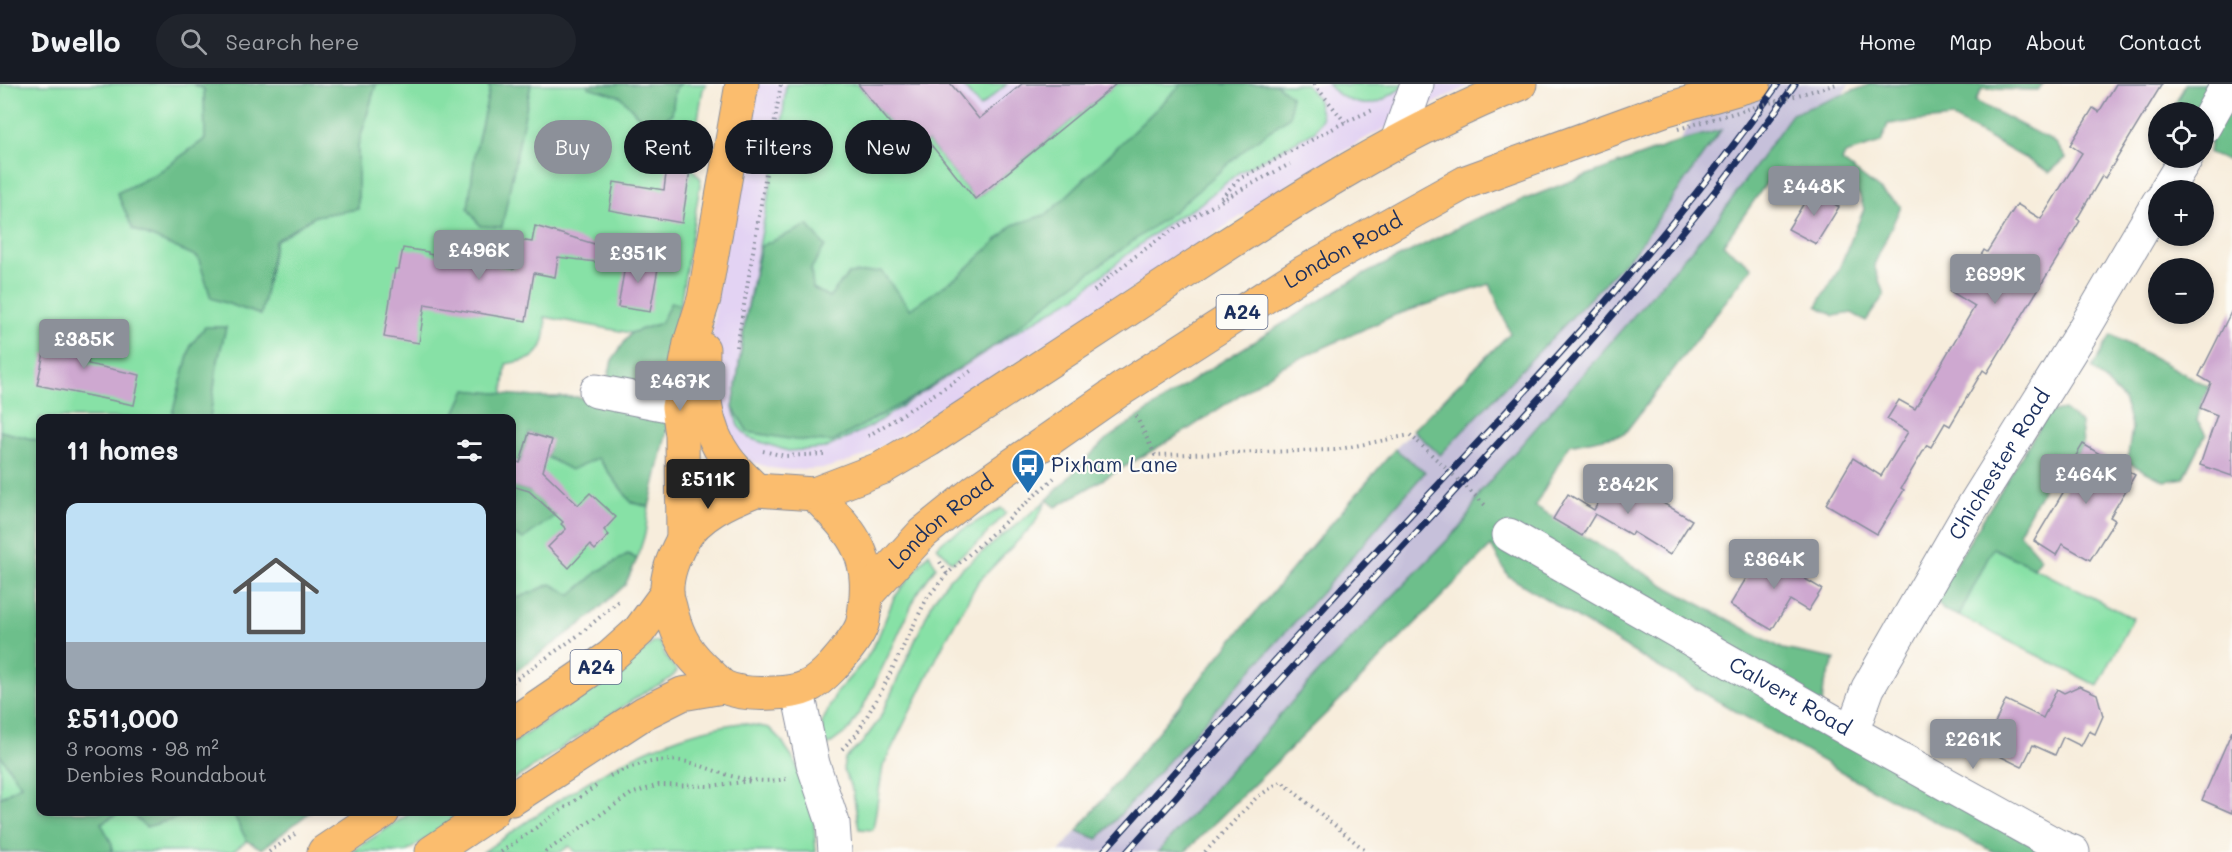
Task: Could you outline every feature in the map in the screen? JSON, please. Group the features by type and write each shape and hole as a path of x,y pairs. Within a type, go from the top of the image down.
{"main road":[{"path":"683,540 682,435 678,407 690,343 704,299 742,84"},
{"name":"London Road","path":"868,593 923,533 975,491 1120,390 1304,272 1466,182 1671,120 1754,84"},
{"path":"723,687 694,660 677,634 667,593 670,572 683,540 704,516 730,500 756,490 814,494 882,468 929,440 1276,213 1397,141 1509,86"},
{"path":"704,299 703,377 706,411 716,441 727,459 756,490"},
{"path":"516,796 644,713 682,694 723,687 741,692 764,694 798,692 821,679 838,660 862,626 868,593 862,554 843,522 814,494"},
{"name":"A24","path":"516,721 610,657 639,631 667,593"},
{"path":"324,852 377,816"},
{"path":"432,852 486,816"}],"street":[{"path":"2214,109 2228,84"},
{"path":"1397,141 1415,87"},
{"name":"Chichester Road","path":"1852,732 1868,688 1966,518 2087,324 2148,220"},
{"path":"596,391 678,407"},
{"name":"Calvert Road","path":"1509,535 1852,732 2073,852"},
{"path":"798,692 813,764 833,823 834,852"}],"path":[{"path":"735,356 782,84"},
{"path":"1314,84 1345,122"},
{"path":"1671,120 1837,84"},
{"path":"1094,291 1155,240 1216,202 1239,179 1415,87"},
{"path":"868,436 976,368"},
{"path":"1135,413 1155,455 1335,450 1410,435 1485,505"},
{"path":"545,852 630,794 659,785 708,786 798,776 813,764 841,749 856,735 882,690 927,598 947,574 1061,472"},
{"path":"516,679 580,634 626,594"},
{"path":"501,852 608,777 639,764 654,761 683,761 725,774 760,780"},
{"path":"1205,852 1256,798 1281,781 1367,852"}],"shaded area":[{"path":"756,84 1472,84 1368,137 1306,173 1092,315 865,456 826,468 791,470 771,468 752,462 733,445 722,426 710,353 716,299 739,174 833,174 833,120 749,120"},
{"path":"1712,84 1849,84 1842,96 1772,175 1723,245 1752,267 1624,434 1568,445 1535,507 1491,546 1349,691 1185,852 1059,852 1238,633 1395,449 1510,333 1680,141"}],"green space":[{"path":"0,84 193,84 204,89 205,139 156,174 117,193 133,229 198,257 211,298 261,315 275,241 315,216 358,208 358,146 376,84 487,84 490,88 475,153 501,227 531,84 588,84 588,87 620,96 642,120 624,120 624,174 697,174 701,179 680,305 671,303 661,323 631,333 545,317 545,334 536,355 529,359 506,364 503,394 466,390 455,414 211,414 217,365 226,327 191,345 172,414 36,414 36,440 0,431"},
{"path":"193,84 376,84 358,146 358,209 315,216 275,241 261,315 211,298 198,257 133,229 117,193 156,174 205,139 204,89"},
{"path":"487,84 531,84 502,227 480,226 468,209 475,153 490,88"},
{"path":"588,84 680,84 675,89 672,114 663,120 642,120 620,96 588,87"},
{"path":"680,84 707,84 703,89 698,120 663,120 672,114 675,89"},
{"path":"786,84 858,84 887,120 845,120 845,174 932,174 932,146 975,199 1116,84 1306,84 1317,98 1322,118 1315,131 1238,173 1196,207 1172,220 1077,296 1019,330 871,426 826,448 788,451 749,438 738,426 733,408 745,321 773,174 833,174 833,120 782,120"},
{"path":"961,84 1007,84 980,107"},
{"path":"1182,84 1276,84 1291,96 1290,116 1249,146 1173,212 1044,306 994,346 924,391 833,442 795,440 748,432 733,408 745,321 761,246 808,225 825,246 811,269 813,288 829,297 848,274 881,271 910,309 961,274 1013,225 1048,214"},
{"path":"1327,84 1345,86 1404,84 1403,87 1381,100 1364,104 1343,97"},
{"path":"1871,84 2043,84 2039,90 1982,89 1975,101 2056,143 2066,158 2050,172 1953,118 1888,124 1881,143 1845,154 1842,161 1901,206 1874,265 1884,295 1866,321 1852,313 1834,316 1817,306 1838,271 1864,209 1859,194 1824,181 1804,193 1772,175 1723,245 1752,267 1624,434 1569,445 1535,506 1669,588 1783,649 1835,659 1824,686 1820,725 2046,852 1994,852 1868,787 1655,665 1508,576 1491,546 1349,691 1185,852 1158,852 1314,677 1464,523 1481,491 1717,220 1792,114"},
{"path":"2185,84 2217,84 2206,102 2176,102"},
{"path":"2232,102 2232,151 2227,160 2214,155 2214,130"},
{"path":"1721,130 1636,250 1440,455 1413,430 1510,333 1490,284 1395,315 1283,366 1187,430 1056,507 1047,500 1105,440 1205,372 1353,280 1475,219 1680,141"},
{"path":"671,302 680,305 668,386 668,427 649,507 631,502 598,458 571,470 547,457 551,440 529,433 520,463 516,462 516,414 455,414 466,390 535,397 577,397 602,402 612,360 631,333 661,323"},
{"path":"205,327 226,327 217,365 211,414 172,414 191,345"},
{"path":"2111,335 2209,387 2197,421 2206,434 2184,478 2164,481 2127,462 2132,428 2123,399 2092,368"},
{"path":"2064,410 2081,423 2083,444 2069,467 2052,472 2019,533 2041,558 2034,568 1993,548 1959,616 1943,610 1935,598 2048,413"},
{"path":"0,431 36,440 36,816 113,816 101,823 112,844 112,852 0,852 0,798 21,785 0,755"},
{"path":"529,433 598,458 631,502 649,507 645,534 637,559 627,554 599,571 570,595 551,584 516,597 516,462 520,463"},
{"path":"1395,449 1425,472 1321,593 1098,839 1077,831 1238,633"},
{"path":"516,487 536,493 556,515 523,539 516,536"},
{"path":"1047,500 1034,524 978,582 944,643 883,766 873,830 859,829 853,792 843,769 845,759 862,743 879,720 934,599 949,579"},
{"path":"1001,508 1006,513 980,541 952,562 937,547 944,540"},
{"path":"1993,547 2133,618 2098,686 1959,616"},
{"path":"929,553 936,567 917,594 864,705 849,730 823,749 822,723 836,693 866,659 877,640 894,598"},
{"path":"628,554 637,559 625,585 589,618 516,671 516,597 551,584 571,595 599,571"},
{"path":"654,642 660,642 666,657 677,671 668,680 647,691 516,778 516,741 631,662"},
{"path":"741,723 769,728 782,741 796,764 814,822 816,852 576,852 569,846 561,852 483,852 574,791 637,755 705,730"},
{"path":"0,755 21,785 0,798"},
{"path":"113,816 134,816 146,827 184,816 234,816 247,841 232,852 112,852 112,844 101,823"},
{"path":"134,816 184,816 146,827"},
{"path":"234,816 305,816 262,849 247,841"},
{"path":"406,816 460,816 406,852 351,852"}],"building":[{"path":"858,84 951,84 979,119 1022,84 1116,84 975,199 932,146 932,120 887,120"},
{"path":"2116,84 2162,84 2151,102 2148,102 2148,107 2105,178 2102,176 2077,219 2080,221 1987,373 1983,370 1950,426 1945,423 1931,447 1927,445 1901,488 1904,490 1877,534 1826,504 1853,458 1881,476 1908,432 1887,419 1899,400 1915,409 1975,306 1950,291 1967,263 1974,267 1984,250 1987,252 2017,204 2041,219 2082,153 2070,145 2093,108 2099,112"},
{"path":"666,174 689,174 682,223 609,210 614,182 664,190"},
{"path":"1812,190 1839,207 1816,244 1788,229"},
{"path":"535,226 621,252 618,265 558,257 555,277 534,273 526,321 425,304 419,343 384,337 395,269 399,269 403,248 514,269 519,240 532,242"},
{"path":"627,254 659,263 650,312 618,307"},
{"path":"2232,310 2232,476 2200,465 2217,415 2200,408 2211,383 2199,376"},
{"path":"61,324 94,331 88,364 140,375 134,405 37,385 44,353 54,355"},
{"path":"529,433 552,440 543,471 578,505 590,493 616,517 604,530 609,535 595,550 590,545 569,568 548,547 566,529 561,524 563,522 529,491 516,487 516,462 520,463"},
{"path":"2083,444 2135,475 2110,517 2115,520 2090,560 2062,544 2056,555 2034,541 2076,471 2069,467"},
{"path":"1615,475 1692,520 1670,555 1633,532 1631,535 1595,514 1582,536 1553,519 1568,494 1594,510"},
{"path":"1762,552 1773,559 1776,554 1808,573 1805,579 1822,589 1808,611 1790,600 1772,630 1730,605"},
{"path":"2079,686 2097,694 2103,716 2095,734 2089,731 2081,746 2063,737 2055,755 2033,745 2022,767 1983,748 2006,700 2043,718 2057,689 2064,693"},
{"path":"2232,731 2232,813 2202,800"}],"railway":[{"path":"1103,852 1309,623 1587,323 1686,206 1778,84"},
{"path":"1127,852 1541,397 1698,213 1795,84"}],"place":[{"name":"Pixham Lane","path":"1028,494"}]}
